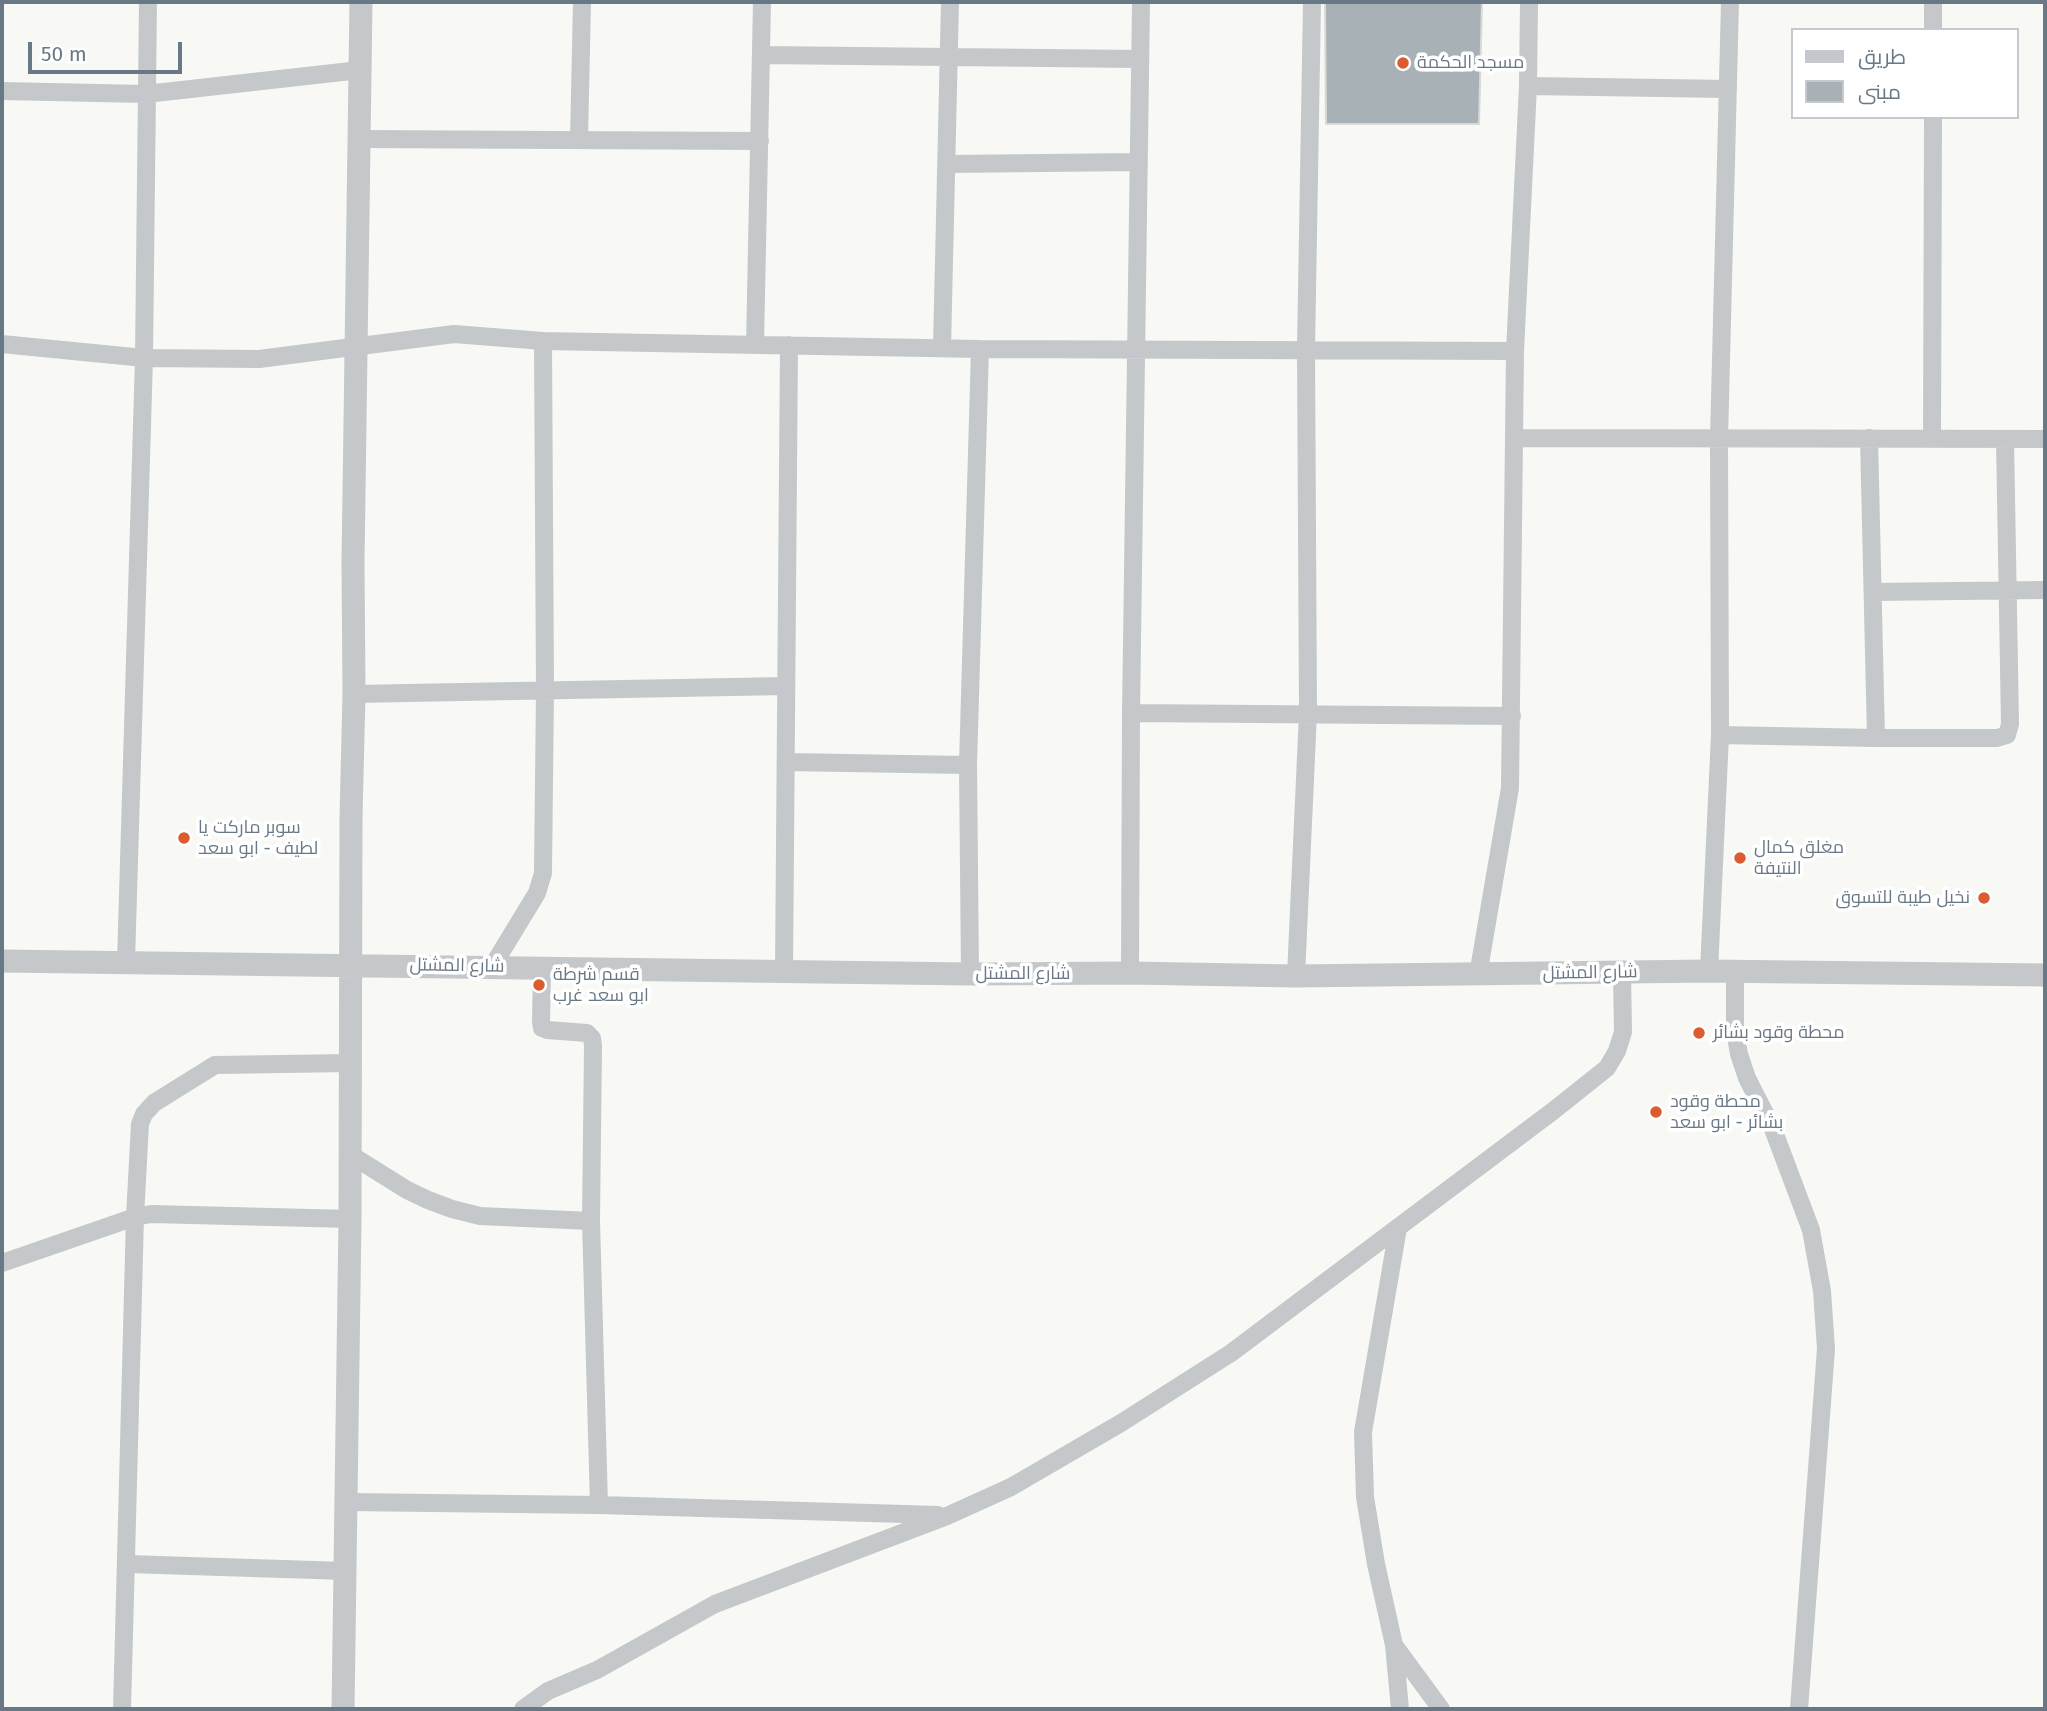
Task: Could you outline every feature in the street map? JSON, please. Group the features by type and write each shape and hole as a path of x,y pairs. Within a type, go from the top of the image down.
{"street":[{"path":"126,962 144,358 148,2"},
{"path":"343,1709 351,1155 353,562 361,2"},
{"path":"579,140 582,2"},
{"path":"755,345 762,2"},
{"path":"942,347 950,2"},
{"path":"1130,973 1141,2"},
{"path":"1296,976 1308,713 1306,349 1312,2"},
{"path":"1478,975 1510,788 1515,351 1528,86 1529,2"},
{"path":"1709,971 1720,735 1719,439 1730,2"},
{"path":"1933,2 1933,28"},
{"path":"761,55 1140,59"},
{"path":"2,91 145,94 360,70"},
{"path":"1528,86 1728,89"},
{"path":"1932,438 1933,119"},
{"path":"359,139 760,141"},
{"path":"947,164 1139,162"},
{"path":"2,344 144,358 259,359 454,334 543,341 980,349 1515,351"},
{"path":"492,967 537,893 543,873 543,341"},
{"path":"784,971 789,345"},
{"path":"970,974 968,765 980,349"},
{"path":"1515,438 2045,439"},
{"path":"1869,438 1876,738"},
{"path":"1720,735 1997,738 2007,734 2010,724 2005,439"},
{"path":"1873,593 2045,590"},
{"path":"354,694 786,686"},
{"path":"1131,713 1512,716"},
{"path":"786,762 968,765"},
{"name":"شارع المشتل","path":"2,961 970,974 1296,976 1735,971 2045,975"},
{"path":"542,967 542,1028 587,1033 592,1038 591,1221 599,1505"},
{"path":"1735,971 1735,1031 1739,1054 1747,1078 1773,1129 1811,1230 1822,1291 1826,1349 1799,1709"},
{"path":"523,1709 548,1691 597,1670 715,1604 947,1516 1011,1486 1122,1423 1231,1353 1606,1068 1617,1051 1623,1032 1622,973"},
{"path":"122,1709 128,1564 135,1217 140,1124 144,1114 154,1103 215,1065 351,1063"},
{"path":"351,1155 407,1190 452,1209 480,1216 591,1221"},
{"path":"2,1263 135,1217 159,1214 350,1219"},
{"path":"1398,1228 1363,1432 1365,1497 1394,1645 1400,1709"},
{"path":"347,1502 599,1505 947,1516"},
{"path":"128,1564 345,1571"},
{"path":"1394,1645 1441,1709"}],"building":[{"name":"مسجد الحكمة","path":"1325,2 1482,2 1479,124 1326,124"}],"place":[{"name":"مسجد الحكمة","path":"1403,63"},
{"name":"سوبر ماركت يا لطيف - ابو سعد","path":"184,838"},
{"name":"مغلق كمال النتيفة","path":"1740,858"},
{"name":"نخيل طيبة للتسوق","path":"1984,898"},
{"name":"قسم شرطة ابو سعد غرب","path":"539,985"},
{"name":"محطة وقود بشائر","path":"1699,1033"},
{"name":"محطة وقود بشائر - ابو سعد","path":"1656,1112"}]}
